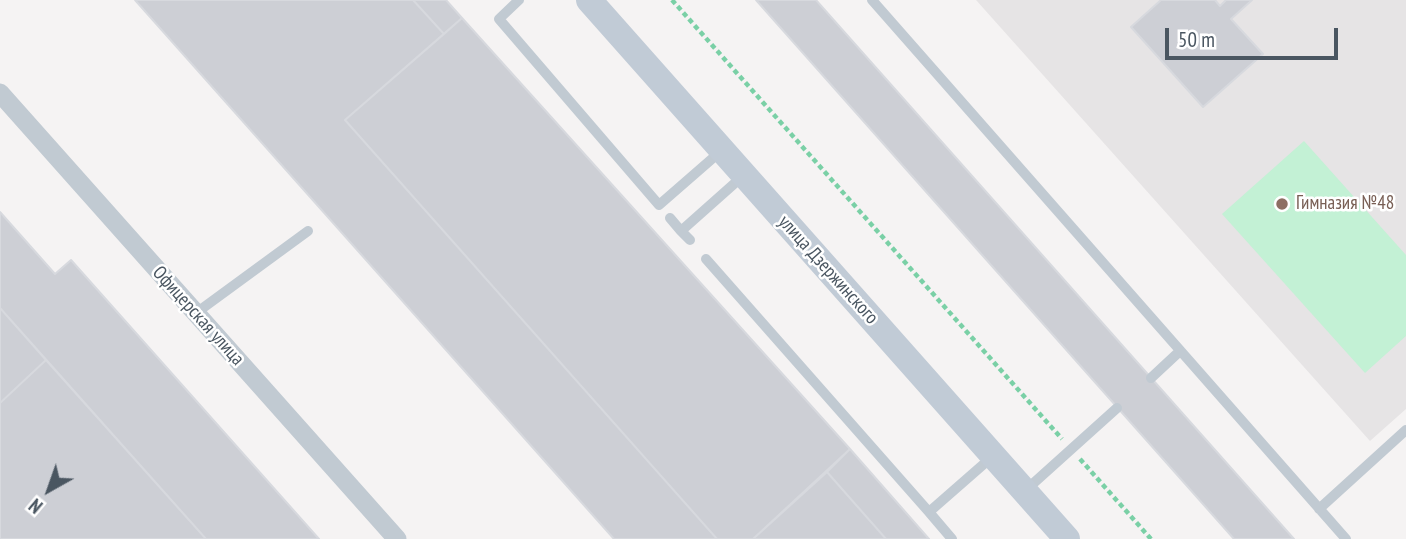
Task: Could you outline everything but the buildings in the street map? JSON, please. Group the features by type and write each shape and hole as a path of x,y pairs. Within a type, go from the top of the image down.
{"main road":[{"name":"улица Дзержинского","path":"589,0 1067,539"}],"street":[{"name":"Офицерская улица","path":"0,93 397,539"}],"lane":[{"path":"519,0 499,19 659,205 722,149"},
{"path":"872,0 1346,539"},
{"path":"681,231 744,175"},
{"path":"670,218 690,240"},
{"path":"196,313 308,231"},
{"path":"706,259 952,539"},
{"path":"1151,378 1180,351"},
{"path":"1025,491 1118,408"},
{"path":"1319,509 1406,430"},
{"path":"929,512 993,456"}],"path":[{"path":"671,0 1151,539"}],"shaded area":[{"name":"Гимназия №48","path":"976,0 1406,0 1406,409 1370,441"}],"green space":[{"path":"1304,141 1406,255 1406,336 1365,373 1222,214"}],"place":[{"name":"Гимназия №48","path":"1282,204"}]}
